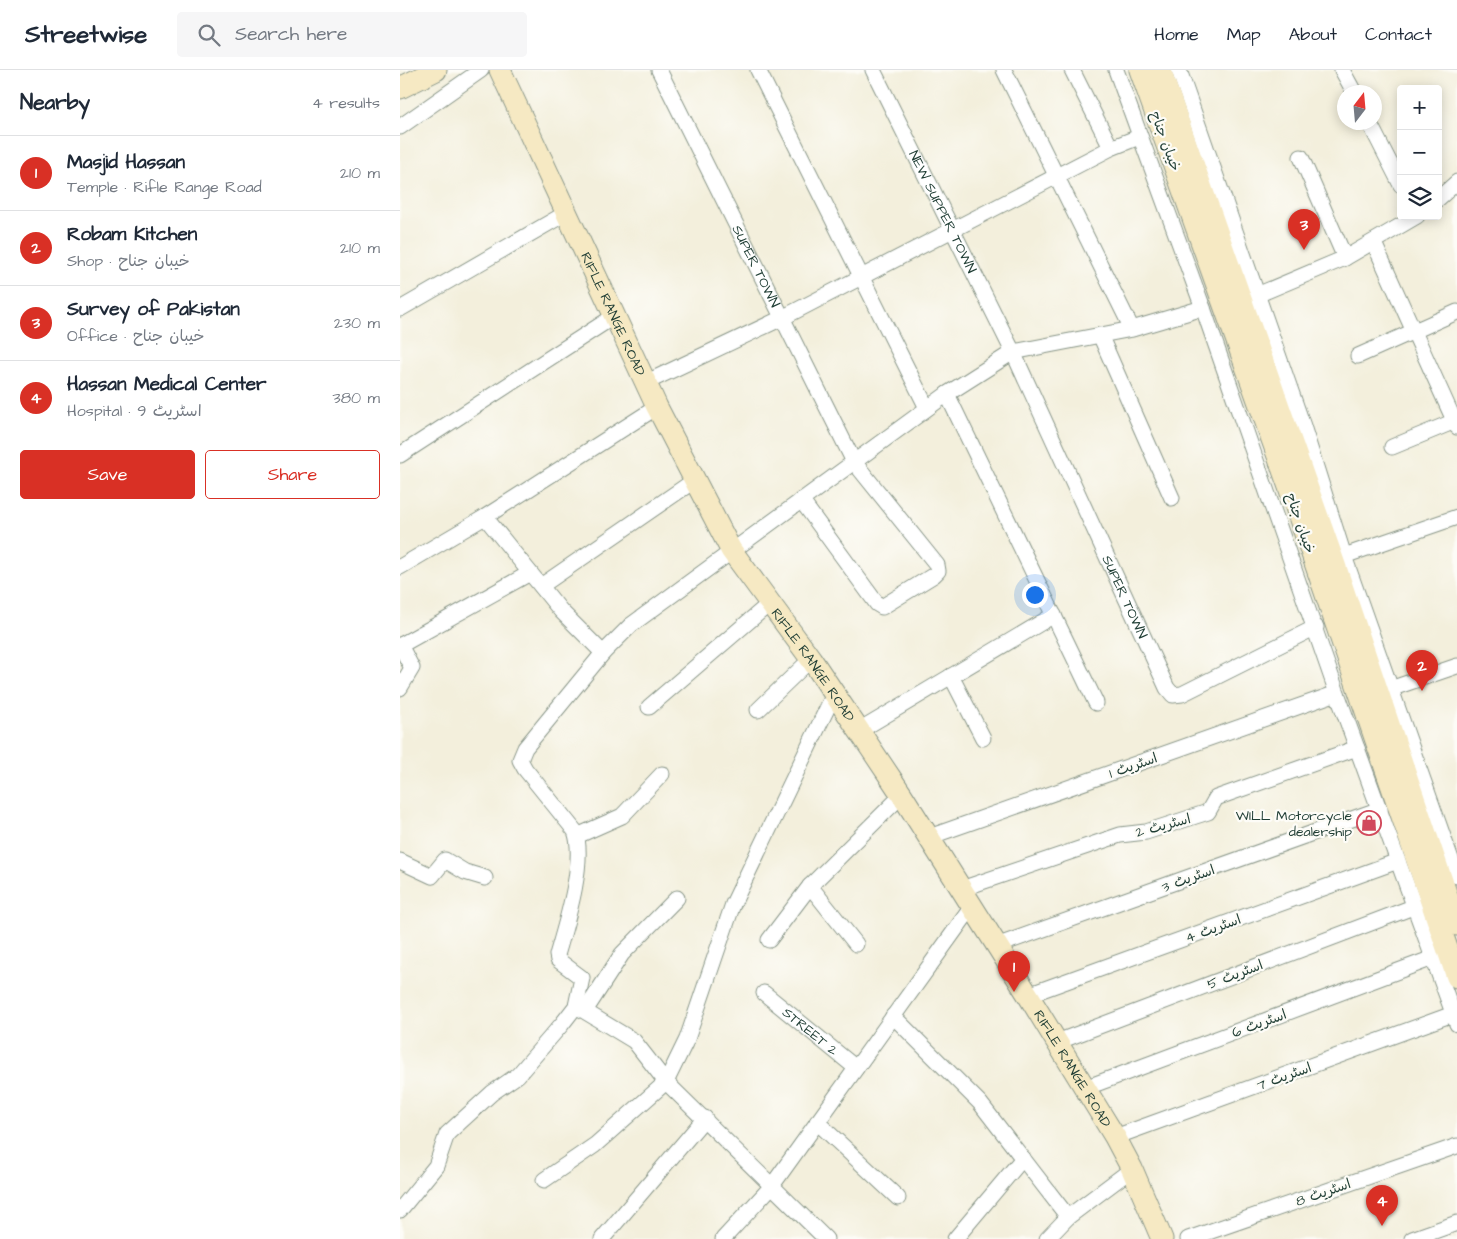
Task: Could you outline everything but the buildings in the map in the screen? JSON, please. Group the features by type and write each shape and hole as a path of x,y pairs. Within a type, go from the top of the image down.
{"main road":[{"path":"400,87 422,70"},
{"path":"400,87 436,70"},
{"name":"RIFLE RANGE ROAD","path":"500,70 616,315 657,407 731,550 811,659 902,795 1028,995 1115,1137 1132,1169 1162,1239"},
{"name":"خیبان جناح","path":"1140,70 1287,481 1457,977"},
{"name":"خیبان جناح","path":"1160,70 1335,565 1457,925"}],"street":[{"path":"400,127 481,70"},
{"name":"SUPER TOWN","path":"659,70 854,462 936,565 938,571 882,607 877,604 801,500"},
{"path":"758,70 927,408"},
{"name":"NEW SUPPER TOWN","path":"873,70 1013,352"},
{"path":"1004,70 1132,329"},
{"path":"1072,70 1111,148"},
{"path":"1116,70 1203,308 1413,907 1455,1019"},
{"path":"1179,70 1303,426 1344,556 1390,689 1454,855 1457,876"},
{"path":"1342,70 1350,85"},
{"path":"1373,130 1397,177"},
{"path":"647,382 782,318 1111,148 1139,137"},
{"path":"1301,157 1344,258"},
{"path":"1442,196 1456,187"},
{"path":"400,309 568,212"},
{"path":"1257,295 1344,258 1374,243 1411,220"},
{"path":"1374,243 1456,424 1392,448"},
{"path":"581,1009 582,978 558,960 557,954 572,904 579,841 575,831 525,769 520,760 525,748 603,653 631,625 731,550 927,408 1013,352 1132,329 1203,308"},
{"path":"1358,356 1457,312"},
{"path":"400,454 616,315"},
{"path":"1100,335 1172,498"},
{"name":"SUPER TOWN","path":"1013,352 1167,688 1173,695 1182,694 1316,627"},
{"path":"947,394 1096,704"},
{"path":"400,567 485,517 657,407"},
{"path":"541,586 695,480"},
{"path":"485,517 562,611 603,653"},
{"path":"1344,556 1457,517"},
{"path":"400,688 412,668 401,645 530,573"},
{"path":"649,707 769,604"},
{"path":"858,731 1054,615"},
{"path":"758,710 811,659"},
{"path":"1390,689 1457,666"},
{"path":"950,676 983,738"},
{"name":"اسٹریٹ 1","path":"928,837 1337,693"},
{"path":"544,1180 595,1145 666,1082 687,1039 733,904 834,694"},
{"name":"اسٹریٹ 2","path":"961,889 1120,835 1146,832 1208,812 1216,798 1357,748"},
{"path":"577,836 622,816 662,774"},
{"path":"769,940 810,886 902,795"},
{"name":"اسٹریٹ 3","path":"996,946 1380,809"},
{"path":"400,861 432,876 445,860 465,872 485,878"},
{"name":"اسٹریٹ 4","path":"1028,995 1398,861"},
{"path":"810,886 856,944"},
{"path":"400,1210 436,1166 447,1134 492,1093 518,1075 536,1057 581,1009 622,954 677,898"},
{"name":"اسٹریٹ 5","path":"1057,1042 1413,907"},
{"path":"723,1239 771,1186 972,908"},
{"name":"اسٹریٹ 6","path":"1085,1088 1433,958"},
{"name":"STREET 2","path":"764,993 856,1068"},
{"path":"581,1009 634,1041 666,1082 705,1118 826,1239"},
{"path":"893,1016 980,1103 1068,1217"},
{"name":"اسٹریٹ 7","path":"1115,1137 1455,1019"},
{"path":"602,1239 705,1118"},
{"path":"817,1122 898,1198"},
{"name":"اسٹریٹ 8","path":"1188,1239 1457,1146"},
{"path":"955,1239 1023,1158"},
{"path":"1047,1239 1068,1217 1132,1169"},
{"path":"1412,1239 1457,1223"}],"place":[{"name":"Survey of Pakistan","path":"1304,250"},
{"name":"Robam Kitchen","path":"1422,691"},
{"name":"WILL Motorcycle dealership","path":"1369,823"},
{"name":"Masjid Hassan","path":"1014,992"},
{"name":"Hassan Medical Center","path":"1382,1226"}]}
